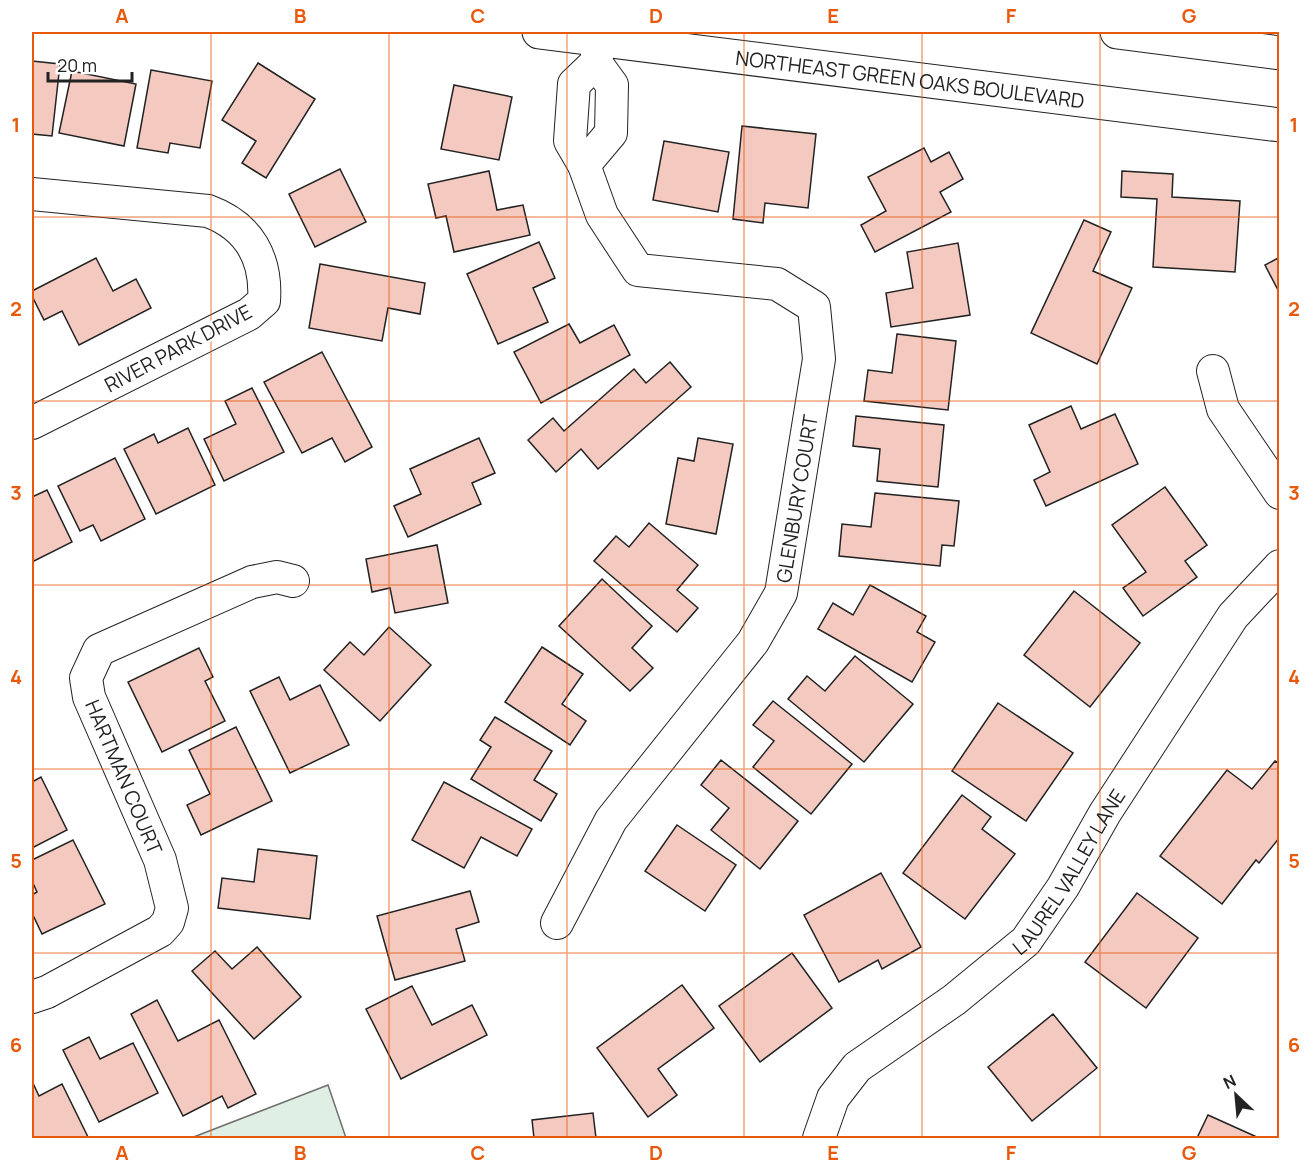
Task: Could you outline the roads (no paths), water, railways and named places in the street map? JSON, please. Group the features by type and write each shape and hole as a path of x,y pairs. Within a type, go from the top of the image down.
{"main road":[{"name":"NORTHEAST GREEN OAKS BOULEVARD","path":"540,32 599,45 1280,125"},
{"path":"1117,32 1280,52"}],"street":[{"name":"GLENBURY COURT","path":"557,922 611,820 753,642 780,593 819,359 814,307 777,284 638,270 602,215 584,165 570,141 574,84 599,45"},
{"name":"RIVER PARK DRIVE","path":"32,194 208,211 222,216 240,227 257,254 265,285 264,301 249,314 32,423"},
{"path":"1213,371 1223,409 1280,493"},
{"name":"LAUREL VALLEY LANE","path":"819,1138 832,1098 857,1067 954,1000 1026,941 1063,887 1106,813 1233,616 1280,566"},
{"name":"HARTMAN COURT","path":"32,997 47,992 160,931 168,922 172,908 160,860 89,697 86,678 99,650 252,582 277,577 293,581"}]}
